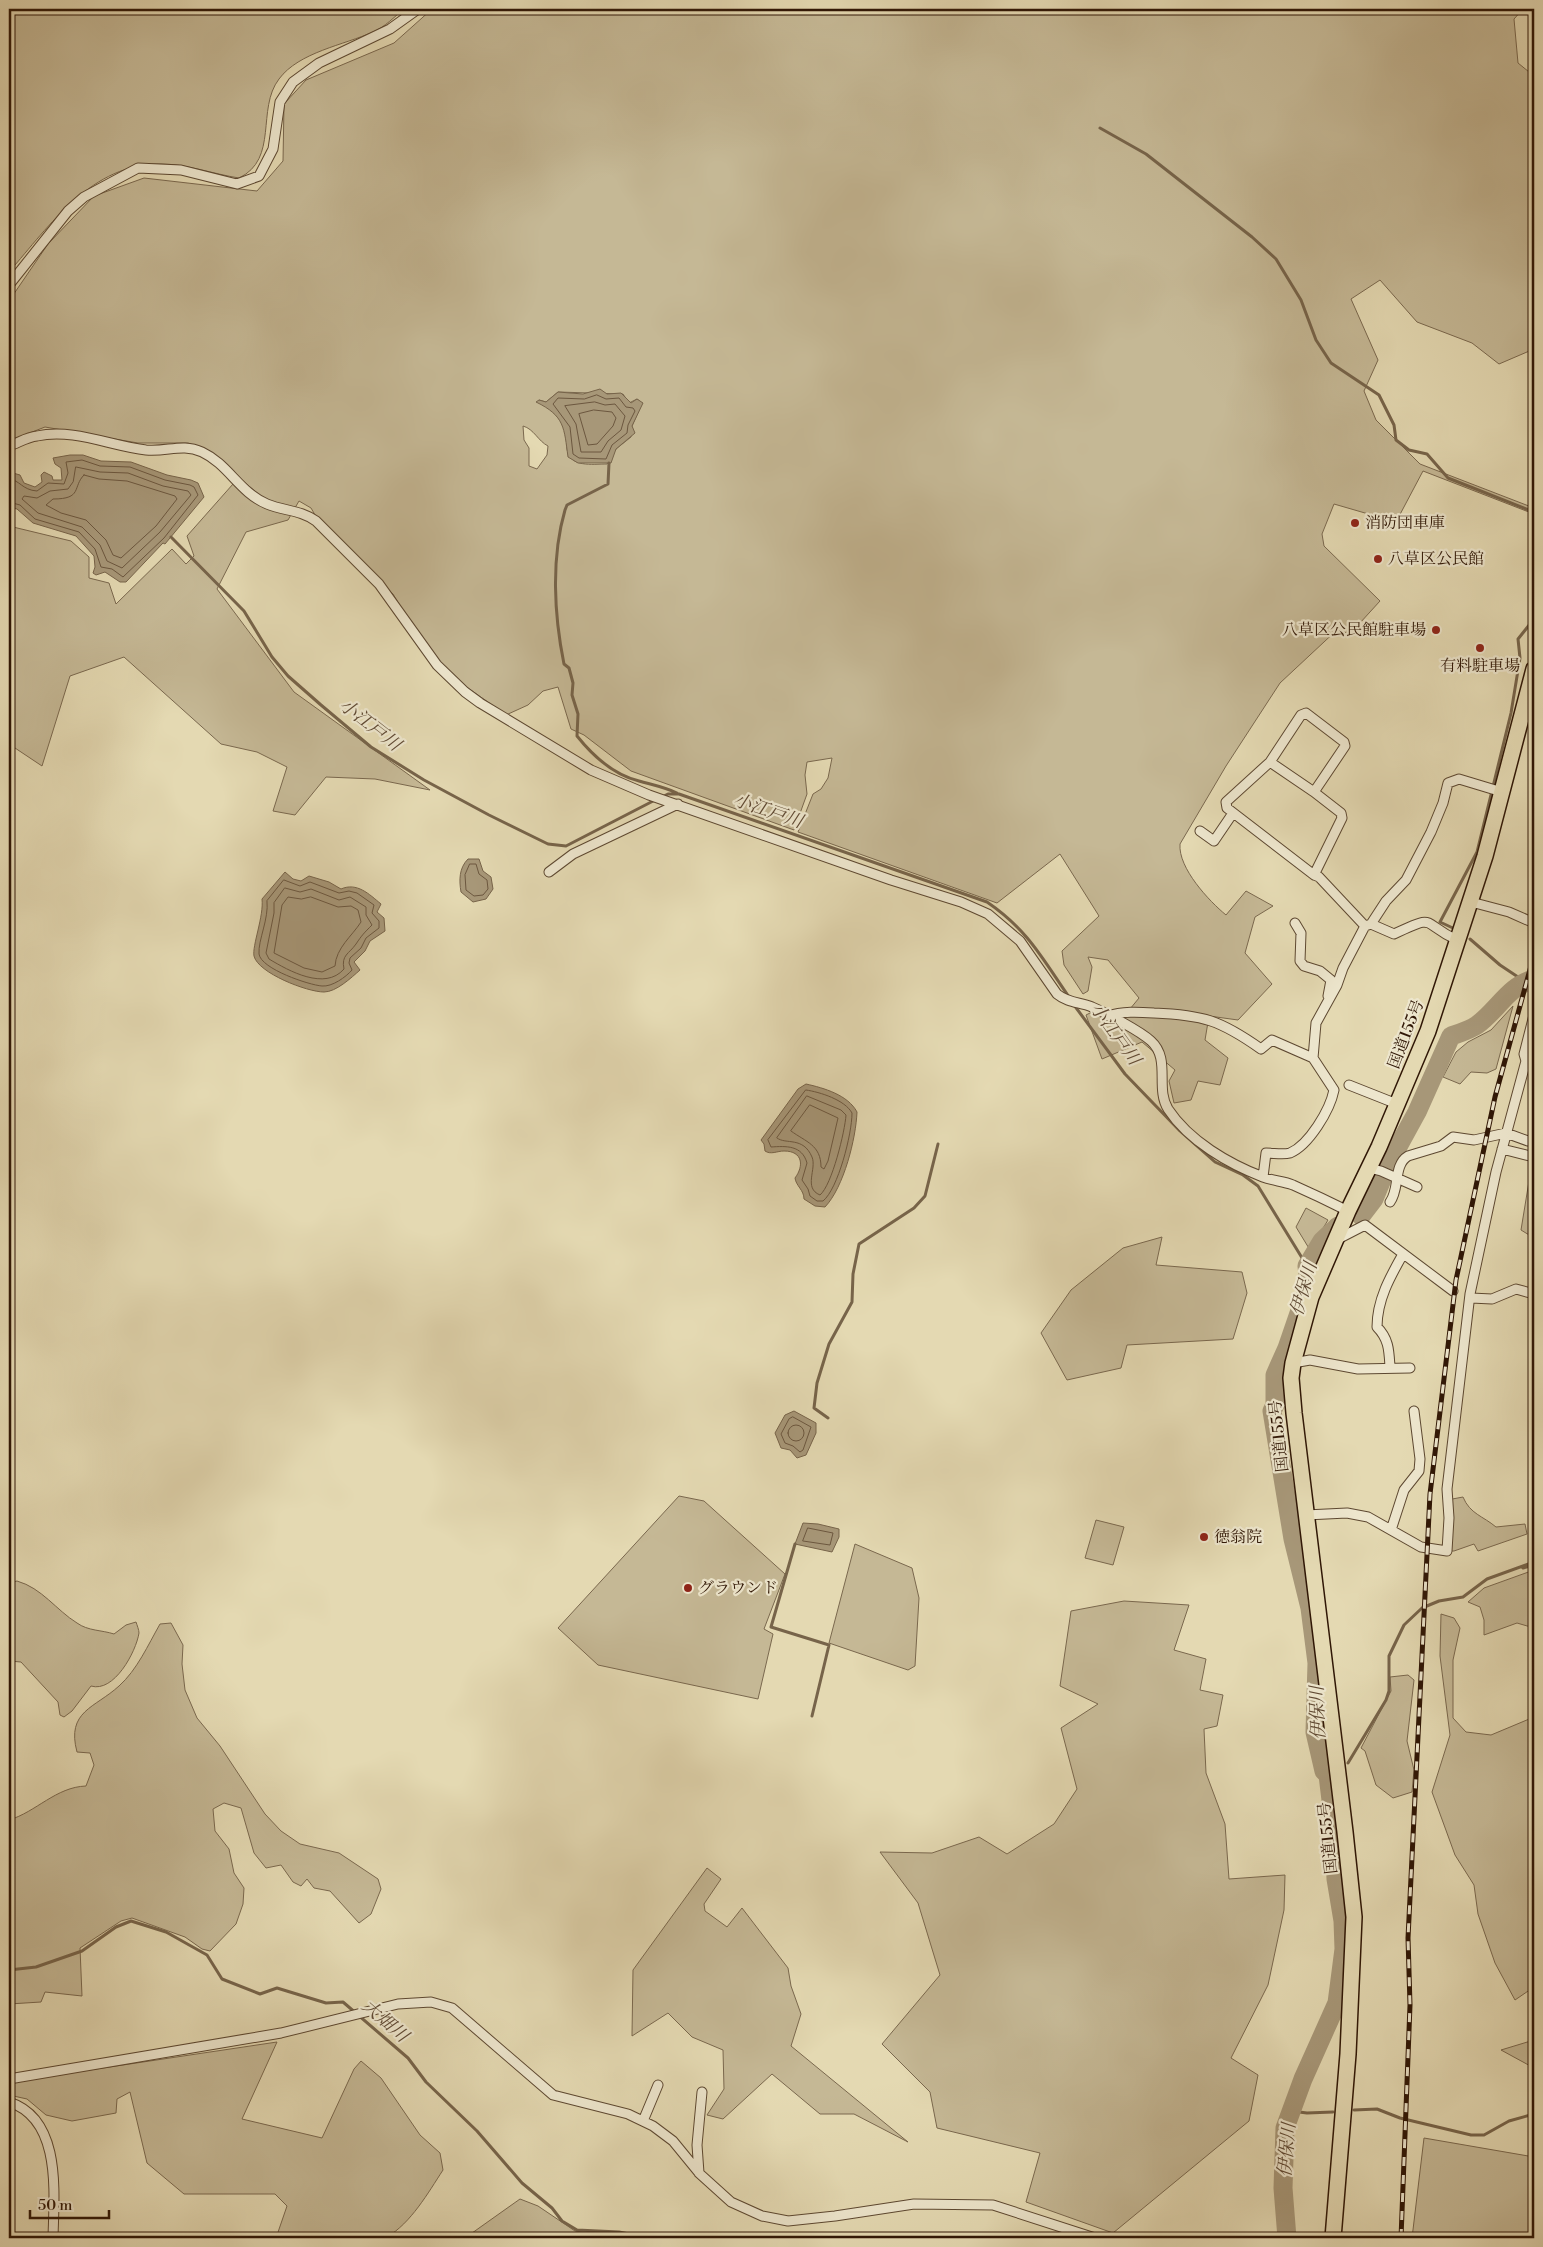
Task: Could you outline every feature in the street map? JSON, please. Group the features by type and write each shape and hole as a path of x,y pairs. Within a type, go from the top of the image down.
{"highway":[{"name":"国道155号","path":"1333,2238 1348,2054 1354,1917 1291,1378 1293,1363 1311,1298 1334,1241 1348,1211 1384,1173 1397,1104 1428,1031 1471,902 1495,790 1534,669"}],"street":[{"path":"9,285 68,211 84,197 138,168 181,170 237,184 259,176 273,149 280,102 293,82 319,63 390,30 418,9"},
{"path":"9,446 35,436 47,434 85,437 146,450 168,450 188,447 204,453 217,462 244,490 267,504 306,514 316,521 379,584 437,666 465,692 591,770 649,795 891,880 961,902 988,914 1020,941 1057,994 1065,1001 1082,1004 1108,1016 1150,1040 1159,1049 1162,1061 1162,1093 1167,1108 1181,1125 1231,1163 1263,1177 1290,1184 1348,1211"},
{"path":"1314,792 1346,746 1344,742 1306,712 1301,715 1270,762 1226,802 1227,808 1319,877 1368,925 1394,934 1422,921 1430,921 1457,940"},
{"path":"1270,762 1341,813 1342,818 1314,874"},
{"path":"1313,1058 1316,1022 1337,985 1343,968 1368,925 1386,901 1406,880 1432,832 1448,783 1459,779 1495,790"},
{"path":"549,872 573,854 673,803"},
{"path":"1200,831 1214,841 1233,812"},
{"path":"1471,902 1509,912 1534,923"},
{"path":"1295,922 1301,933 1300,961 1304,966 1320,971 1330,980 1328,998"},
{"path":"1108,1016 1127,1012 1178,1013 1207,1019 1225,1026 1261,1049 1268,1042 1277,1041 1313,1058 1334,1090 1332,1100 1313,1133 1299,1147 1286,1154 1266,1153 1263,1177"},
{"path":"1306,1515 1356,1514 1377,1521 1421,1547 1447,1551 1449,1518 1447,1489 1471,1298 1477,1261 1502,1149 1526,1061 1524,1054 1534,1014"},
{"path":"1349,1084 1397,1104"},
{"path":"1384,1173 1404,1158 1441,1146 1453,1138 1474,1140 1506,1134 1528,1141 1534,1140"},
{"path":"1502,1149 1534,1157"},
{"path":"1384,1173 1417,1187"},
{"path":"1384,1173 1395,1193 1390,1202"},
{"path":"1334,1241 1365,1225 1453,1290"},
{"path":"1390,1367 1388,1343 1385,1335 1377,1327 1377,1318 1387,1282 1403,1254"},
{"path":"1471,1298 1492,1299 1516,1289 1534,1294"},
{"path":"1293,1363 1310,1360 1358,1369 1410,1368"},
{"path":"1391,1530 1404,1490 1419,1471 1420,1460 1414,1411"},
{"path":"9,2079 281,2033 346,2015 398,2004 431,2002 452,2008 553,2095 628,2114 653,2126 673,2141 699,2173 731,2202 762,2216 788,2221 914,2204 993,2205 1095,2238"},
{"path":"643,2121 658,2085"},
{"path":"699,2173 697,2145 702,2092"},
{"path":"9,2102 24,2108 36,2118 46,2140 52,2166 53,2238"},
{"path":"1326,2238 1333,2238"}],"shaded area":[{"path":"9,9 404,9 377,30 323,50 298,62 279,79 272,91 259,159 251,170 239,178 171,164 136,166 114,174 93,185 74,200 40,235 9,272"},
{"path":"432,9 1523,9 1514,19 1518,63 1534,76 1534,349 1499,364 1472,343 1417,322 1380,280 1351,299 1378,360 1364,391 1376,420 1420,464 1534,508 1534,514 1423,471 1396,522 1334,504 1322,534 1324,546 1380,601 1349,635 1339,628 1280,683 1226,766 1180,844 1184,863 1189,873 1203,893 1226,915 1246,891 1273,906 1255,917 1245,953 1272,984 1238,1020 1209,1016 1205,1040 1228,1058 1220,1085 1198,1081 1191,1100 1174,1103 1169,1081 1175,1070 1142,1042 1102,1059 1086,1015 1092,1012 1116,1026 1139,998 1108,960 1088,957 1092,967 1088,991 1083,994 1064,965 1062,951 1099,916 1060,854 997,903 798,832 813,794 821,789 828,778 832,758 807,762 805,775 807,794 794,830 631,771 584,735 571,729 558,687 543,691 528,705 506,715 457,680 439,663 421,641 393,594 318,520 311,508 299,501 288,520 246,532 217,589 294,692 430,790 375,779 326,777 295,815 273,811 287,767 257,752 221,744 124,657 70,676 42,766 9,744 9,526 71,541 89,557 89,578 109,583 116,604 172,549 186,564 194,556 187,536 233,484 249,497 255,491 204,449 188,443 138,443 45,427 9,441 9,301 48,244 94,196 144,178 257,191 283,161 284,104 306,80 394,43","holes":["558,392 623,394 629,403 637,399 642,403 632,426 631,437 616,449 607,464 582,464 572,459 569,455 566,434 561,421 539,400 546,402","523,426 548,446 547,455 537,469 529,466 529,448 524,440"]},
{"path":"1513,1006 1496,1069 1487,1073 1471,1072 1460,1084 1443,1077 1456,1052 1468,1042 1491,1030"},
{"path":"1534,1173 1534,1238 1521,1230 1530,1175"},
{"path":"1306,1208 1328,1220 1310,1250 1296,1227"},
{"path":"1162,1237 1156,1265 1242,1272 1247,1293 1233,1339 1127,1345 1121,1368 1067,1380 1041,1333 1071,1290 1123,1248"},
{"name":"グラウンド","path":"679,1496 704,1501 785,1574 764,1629 773,1634 758,1699 598,1665 558,1628"},
{"path":"1463,1497 1473,1511 1496,1527 1525,1524 1527,1534 1478,1551 1474,1544 1454,1551 1447,1551 1447,1500"},
{"path":"1096,1520 1124,1527 1113,1565 1085,1558"},
{"path":"855,1544 912,1568 919,1598 915,1666 908,1670 829,1643"},
{"path":"1534,1570 1534,1628 1517,1623 1484,1635 1484,1620 1480,1607 1468,1602 1484,1588"},
{"path":"17,1581 34,1589 69,1618 86,1628 114,1634 126,1625 136,1622 139,1633 129,1660 116,1677 108,1683 100,1687 91,1686 72,1711 64,1717 60,1715 58,1702 21,1662 9,1661 9,1583"},
{"path":"1124,1601 1189,1605 1174,1650 1206,1659 1200,1690 1223,1695 1217,1726 1204,1729 1206,1773 1225,1824 1229,1879 1285,1875 1284,1910 1268,1985 1231,2058 1258,2075 1249,2121 1113,2233 1026,2202 1040,2153 937,2128 930,2092 882,2044 940,1975 918,1903 880,1852 932,1853 979,1837 1007,1854 1054,1824 1077,1789 1061,1728 1098,1704 1060,1686 1071,1611"},
{"path":"1441,1614 1454,1618 1460,1628 1453,1660 1453,1718 1466,1732 1491,1735 1534,1717 1534,1987 1515,2000 1495,1963 1478,1914 1474,1885 1455,1855 1432,1792 1450,1735 1440,1656"},
{"path":"171,1623 183,1645 182,1664 185,1690 197,1718 220,1746 265,1814 281,1831 300,1844 339,1853 378,1879 381,1889 371,1914 359,1923 330,1891 314,1888 307,1879 301,1886 293,1882 281,1865 266,1868 254,1853 241,1808 224,1803 213,1809 215,1831 229,1849 234,1873 244,1888 243,1904 236,1924 210,1951 202,1949 185,1937 132,1918 121,1921 80,1948 82,1996 45,1992 41,2002 9,2004 9,1820 65,1791 75,1787 86,1786 94,1765 90,1753 77,1752 75,1738 79,1719 92,1706 119,1686 131,1673 160,1624"},
{"path":"1408,1675 1414,1680 1407,1741 1414,1770 1412,1792 1393,1798 1376,1785 1365,1751 1361,1748 1391,1691 1390,1677"},
{"path":"707,1868 721,1879 704,1904 705,1911 727,1927 742,1908 788,1968 791,1986 801,2014 791,2046 908,2142 854,2114 820,2114 772,2074 723,2119 707,2115 724,2089 723,2050 692,2037 668,2013 632,2036 633,1970"},
{"path":"1534,2040 1534,2068 1501,2050"},
{"path":"277,2042 242,2119 322,2138 354,2069 361,2061 381,2078 420,2135 440,2153 443,2170 411,2216 387,2237 352,2239 276,2238 287,2206 275,2194 184,2194 147,2163 130,2092 117,2099 116,2113 72,2121 46,2115 27,2099 9,2095 9,2082"},
{"path":"1424,2138 1534,2157 1534,2238 1412,2238"},
{"path":"520,2199 538,2206 575,2231 630,2238 465,2238"}],"water":[{"path":"600,389 607,394 621,393 631,403 637,399 643,403 632,426 635,433 616,449 611,463 578,463 568,457 564,431 558,418 553,412 536,402 539,400 546,402 558,392 583,394"},
{"path":"83,455 101,461 131,462 167,475 191,480 198,483 204,497 165,544 163,543 126,582 120,582 105,572 96,575 93,573 95,567 94,556 76,536 33,523 17,509 9,507 9,475 13,473 20,475 24,483 35,487 42,482 41,475 44,472 52,476 53,480 62,480 61,468 55,464 53,458"},
{"path":"468,859 479,859 483,871 491,877 493,889 486,899 473,902 461,892 460,874"},
{"path":"285,872 293,879 301,881 309,876 329,882 341,889 347,887 358,888 381,904 377,912 384,918 385,931 370,941 365,951 354,962 360,970 333,990 316,991 295,985 264,969 254,956 262,899"},
{"path":"806,1084 828,1090 842,1097 857,1112 848,1162 838,1187 825,1207 815,1206 804,1199 795,1178 800,1169 798,1156 784,1151 767,1152 761,1140 798,1089"},
{"path":"794,1411 816,1423 816,1433 806,1455 797,1458 790,1450 781,1448 775,1433 785,1415"},
{"path":"803,1523 839,1529 839,1537 832,1552 795,1544"}],"waterway":[{"path":"1100,128 1146,154 1252,237 1276,259 1301,300 1316,340 1331,363 1379,395 1394,425 1396,440 1409,450 1427,454 1448,478 1534,512"},
{"path":"609,463 608,484 567,505 558,547 556,567 558,626 564,664 569,668 573,683 572,695 578,714 577,736 605,764 621,774 677,793"},
{"name":"小江戸川","path":"171,537 244,611 272,657 288,676 371,747 424,780 548,844 566,846 657,799"},
{"path":"1455,929 1440,922 1477,852 1511,713 1520,658 1518,639 1534,619"},
{"name":"小江戸川","path":"662,797 668,794 679,794 987,902 1024,934 1069,997"},
{"path":"1470,939 1500,965 1524,981"},
{"name":"伊保川","path":"1361,1216 1374,1199 1388,1165 1417,1112 1451,1036 1477,1025 1510,992 1525,982 1534,979"},
{"name":"小江戸川","path":"1074,1005 1125,1074 1180,1131 1215,1162 1243,1175 1258,1186 1307,1266"},
{"path":"828,1418 814,1408 817,1383 829,1344 852,1302 853,1274 859,1244 914,1208 925,1196 938,1144"},
{"name":"伊保川","path":"1287,2238 1283,2188 1285,2128 1303,2079 1337,2003 1344,1949 1343,1921 1336,1879 1334,1825 1328,1775 1324,1771 1315,1732 1317,1663 1310,1608 1293,1539 1272,1411 1275,1405 1275,1375 1287,1348 1309,1284 1307,1266 1322,1241 1338,1226"},
{"path":"795,1544 771,1627 829,1645 812,1716"},
{"path":"1348,1763 1386,1700 1389,1691 1389,1656 1404,1625 1422,1608 1439,1601 1463,1597 1487,1579 1534,1562"},
{"path":"1523,1568 1534,1565"},
{"name":"大畑川","path":"9,1970 36,1967 82,1951 116,1927 131,1921 166,1932 207,1955 222,1979 260,1994 277,1988 326,2003 343,2002 408,2058 426,2082 477,2131 522,2183 552,2208 562,2221 577,2230 619,2232 649,2238"},
{"path":"1354,2110 1377,2109 1400,2118 1471,2135 1484,2135 1509,2121 1534,2114"},
{"path":"1291,2111 1307,2113 1333,2112"}],"railway":[{"path":"1401,2238 1410,2005 1408,1938 1430,1494 1456,1280 1495,1097 1534,955"}],"place":[{"name":"消防団車庫","path":"1355,523"},
{"name":"八草区公民館","path":"1378,559"},
{"name":"八草区公民館駐車場","path":"1436,630"},
{"name":"有料駐車場","path":"1480,648"},
{"name":"徳翁院","path":"1204,1537"},
{"name":"グラウンド","path":"688,1588"}]}
